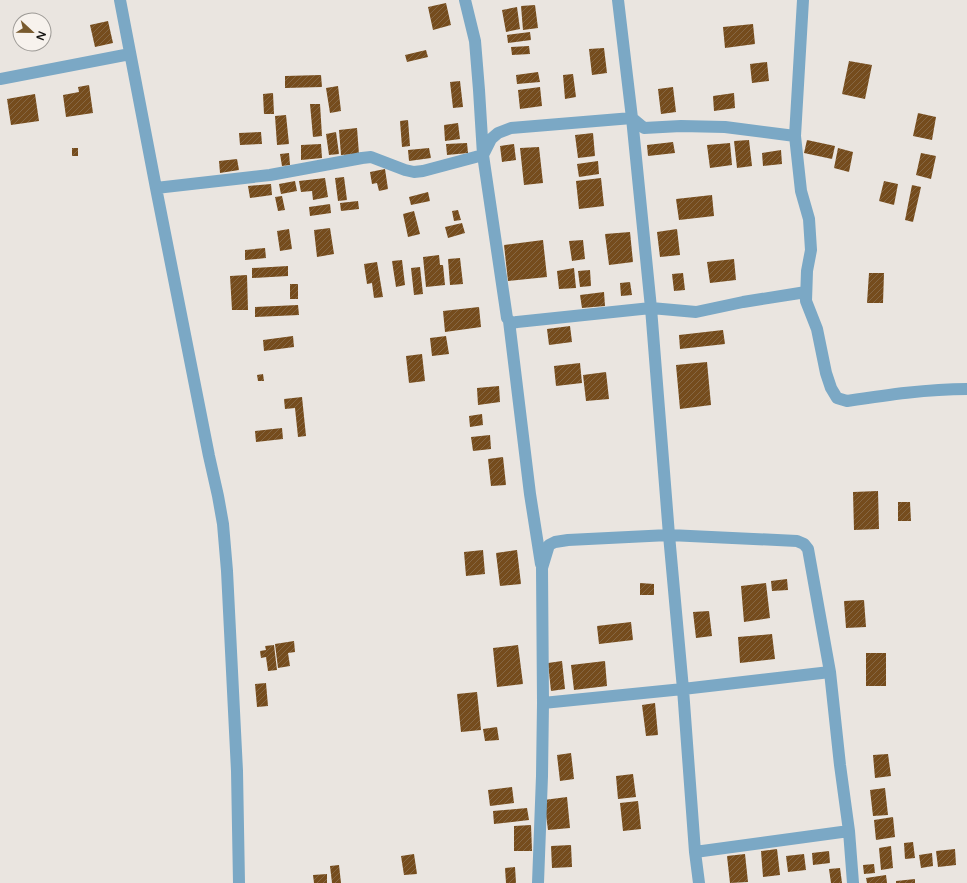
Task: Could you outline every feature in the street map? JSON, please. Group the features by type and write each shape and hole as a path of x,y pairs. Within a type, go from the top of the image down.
{"street":[{"path":"120,0 223,524 227,571 237,772 240,883"},
{"path":"465,0 475,41 484,155 507,318 509,321 530,494 542,568 543,703 538,883"},
{"path":"618,0 632,118 651,308 695,852 699,883"},
{"path":"803,0 795,136 801,191 809,219 811,250 807,271 806,301 817,329 826,373 831,388 837,398 847,401 915,391 967,389"},
{"path":"0,79 130,54"},
{"path":"156,188 270,174 372,157 414,172 448,165 484,155 492,139 498,133 511,128 632,118 644,128 681,126 724,127 795,136"},
{"path":"509,321 512,323 651,308 696,312 743,302 806,292"},
{"path":"542,568 549,545 555,542 568,540 669,535 797,541 804,544 808,548 830,672 840,766 849,831 853,883"},
{"path":"543,703 830,672"},
{"path":"695,852 849,831"}],"building":[{"path":"446,3 451,25 433,30 428,7"},
{"path":"535,5 538,28 523,30 521,6"},
{"path":"517,7 520,29 506,32 502,10"},
{"path":"108,21 113,43 95,47 90,25"},
{"path":"753,24 755,44 725,48 723,27"},
{"path":"530,32 531,40 508,43 507,35"},
{"path":"529,46 530,54 512,55 511,47"},
{"path":"604,48 607,73 592,75 589,49"},
{"path":"426,50 428,57 407,62 405,55"},
{"path":"849,61 872,65 865,99 842,94"},
{"path":"767,62 769,81 752,83 750,64"},
{"path":"538,72 540,82 517,84 516,75"},
{"path":"573,74 576,97 565,99 563,75"},
{"path":"321,75 322,87 285,88 285,76"},
{"path":"460,81 463,107 453,108 450,82"},
{"path":"89,85 93,113 66,117 63,95 79,92 78,87"},
{"path":"338,86 341,111 330,113 326,88"},
{"path":"540,87 542,106 520,109 518,90"},
{"path":"673,87 676,112 661,114 658,89"},
{"path":"273,93 274,114 264,114 263,94"},
{"path":"734,93 735,108 714,111 713,96"},
{"path":"35,94 39,121 11,125 7,99"},
{"path":"310,104 320,104 322,136 313,137"},
{"path":"918,113 936,117 932,140 913,136"},
{"path":"286,115 289,144 277,145 275,116"},
{"path":"408,120 410,146 402,147 400,121"},
{"path":"458,123 460,139 445,141 444,125"},
{"path":"357,128 359,154 341,155 339,130"},
{"path":"261,132 262,144 240,145 239,133"},
{"path":"336,132 339,154 329,155 326,134"},
{"path":"593,133 595,156 578,158 575,135"},
{"path":"749,140 752,166 737,168 734,141"},
{"path":"807,140 835,146 832,159 804,153"},
{"path":"673,142 675,153 648,156 647,145"},
{"path":"467,143 468,153 447,155 446,144"},
{"path":"730,143 732,165 710,168 707,145"},
{"path":"321,144 322,158 301,160 301,145"},
{"path":"514,144 516,160 502,162 500,146"},
{"path":"539,147 543,183 524,185 520,148"},
{"path":"72,148 78,148 78,156 72,156"},
{"path":"429,148 431,158 409,161 408,150"},
{"path":"838,148 853,152 849,172 834,168"},
{"path":"781,150 782,164 763,166 762,153"},
{"path":"289,153 290,165 282,166 280,154"},
{"path":"921,153 936,156 931,179 916,175"},
{"path":"237,159 239,170 220,173 219,161"},
{"path":"598,161 599,174 579,177 577,164"},
{"path":"385,169 388,189 379,191 377,183 372,184 370,172"},
{"path":"344,177 347,200 338,201 335,178"},
{"path":"325,178 328,197 313,200 312,191 301,192 299,181"},
{"path":"601,178 604,206 579,209 576,181"},
{"path":"295,181 297,191 281,194 279,184"},
{"path":"884,181 898,184 894,205 879,201"},
{"path":"271,184 272,195 250,198 248,186"},
{"path":"912,185 921,187 913,222 905,220"},
{"path":"428,192 430,201 411,205 409,197"},
{"path":"712,195 714,216 679,220 676,199"},
{"path":"282,196 285,210 278,211 275,197"},
{"path":"358,201 359,209 341,211 340,203"},
{"path":"330,204 331,213 310,216 309,207"},
{"path":"458,210 461,220 454,221 452,211"},
{"path":"414,211 420,234 408,237 403,214"},
{"path":"462,223 465,233 448,238 445,227"},
{"path":"330,228 334,254 317,257 314,230"},
{"path":"289,229 292,249 280,251 277,231"},
{"path":"677,229 680,255 660,257 657,232"},
{"path":"630,232 633,262 609,265 605,234"},
{"path":"543,240 547,277 508,281 504,245"},
{"path":"583,240 585,259 572,261 569,241"},
{"path":"265,248 266,258 245,260 245,250"},
{"path":"439,255 440,265 443,265 445,285 426,287 423,257"},
{"path":"460,258 463,284 450,285 448,259"},
{"path":"734,259 736,280 710,283 707,262"},
{"path":"402,260 405,285 396,287 392,261"},
{"path":"377,262 383,297 374,298 372,283 367,284 364,264"},
{"path":"288,266 288,276 252,278 252,268"},
{"path":"420,267 423,294 414,295 411,268"},
{"path":"574,268 576,288 559,289 557,271"},
{"path":"590,270 591,286 580,287 578,271"},
{"path":"683,273 685,290 674,291 672,274"},
{"path":"869,273 884,273 883,303 867,303"},
{"path":"247,275 248,310 232,310 230,276"},
{"path":"630,282 632,295 621,296 620,283"},
{"path":"290,284 298,284 298,299 290,299"},
{"path":"604,292 605,306 582,308 580,295"},
{"path":"298,305 299,315 255,317 255,307"},
{"path":"479,307 481,327 445,332 443,311"},
{"path":"570,326 572,342 549,345 547,329"},
{"path":"723,330 725,344 680,349 679,335"},
{"path":"293,336 294,347 264,351 263,340"},
{"path":"446,336 449,354 432,356 430,338"},
{"path":"422,354 425,381 409,383 406,356"},
{"path":"707,362 711,405 680,409 676,365"},
{"path":"580,363 582,383 556,386 554,366"},
{"path":"606,372 609,399 586,401 583,375"},
{"path":"263,374 264,381 258,381 257,375"},
{"path":"499,386 500,402 478,405 477,388"},
{"path":"302,397 306,436 298,437 295,408 285,409 284,399"},
{"path":"482,414 483,425 470,427 469,416"},
{"path":"282,428 283,439 256,442 255,431"},
{"path":"490,435 491,449 473,451 471,437"},
{"path":"503,457 506,485 491,486 488,459"},
{"path":"878,491 879,529 854,530 853,492"},
{"path":"898,502 910,502 911,521 898,521"},
{"path":"483,550 485,574 466,576 464,552"},
{"path":"517,550 521,584 500,586 496,553"},
{"path":"787,579 788,590 772,591 771,581"},
{"path":"640,583 654,584 654,595 640,595"},
{"path":"766,583 770,618 744,622 741,586"},
{"path":"864,600 866,627 846,628 844,601"},
{"path":"709,611 712,636 696,638 693,612"},
{"path":"631,622 633,640 599,644 597,626"},
{"path":"772,634 775,659 740,663 738,637"},
{"path":"294,641 295,652 288,653 290,666 278,668 275,644"},
{"path":"274,645 277,670 268,671 266,657 261,658 260,651 266,650 265,646"},
{"path":"518,645 523,684 497,687 493,648"},
{"path":"866,653 886,653 886,686 866,686"},
{"path":"562,661 565,689 551,691 548,663"},
{"path":"605,661 607,686 574,690 571,665"},
{"path":"266,683 268,706 257,707 255,684"},
{"path":"477,692 481,730 461,732 457,694"},
{"path":"655,703 658,735 646,736 642,705"},
{"path":"497,727 499,740 485,741 483,729"},
{"path":"571,753 574,779 560,781 557,755"},
{"path":"888,754 891,776 875,778 873,755"},
{"path":"633,774 636,797 618,799 616,776"},
{"path":"512,787 514,803 490,806 488,790"},
{"path":"885,788 888,815 873,816 870,790"},
{"path":"567,797 570,828 548,830 544,800"},
{"path":"638,801 641,829 623,831 620,803"},
{"path":"527,808 529,820 494,824 493,811"},
{"path":"893,817 895,837 876,840 874,820"},
{"path":"531,825 532,851 514,851 514,826"},
{"path":"913,842 915,858 905,859 904,843"},
{"path":"571,845 572,867 552,868 551,846"},
{"path":"891,846 893,868 881,870 879,848"},
{"path":"777,849 780,875 763,877 761,851"},
{"path":"955,849 956,865 938,867 936,851"},
{"path":"829,851 830,863 813,865 812,853"},
{"path":"932,853 933,866 921,868 919,855"},
{"path":"414,854 417,874 404,875 401,856"},
{"path":"745,854 748,882 730,883 727,856"},
{"path":"804,854 806,870 788,872 786,856"},
{"path":"874,864 875,873 864,874 863,865"},
{"path":"339,865 341,883 332,883 330,866"},
{"path":"515,867 516,883 506,883 505,868"},
{"path":"840,868 842,883 831,883 829,869"},
{"path":"327,874 327,883 314,883 313,875"},
{"path":"886,875 887,883 867,883 866,878"},
{"path":"915,879 915,883 896,883 896,881"}]}
